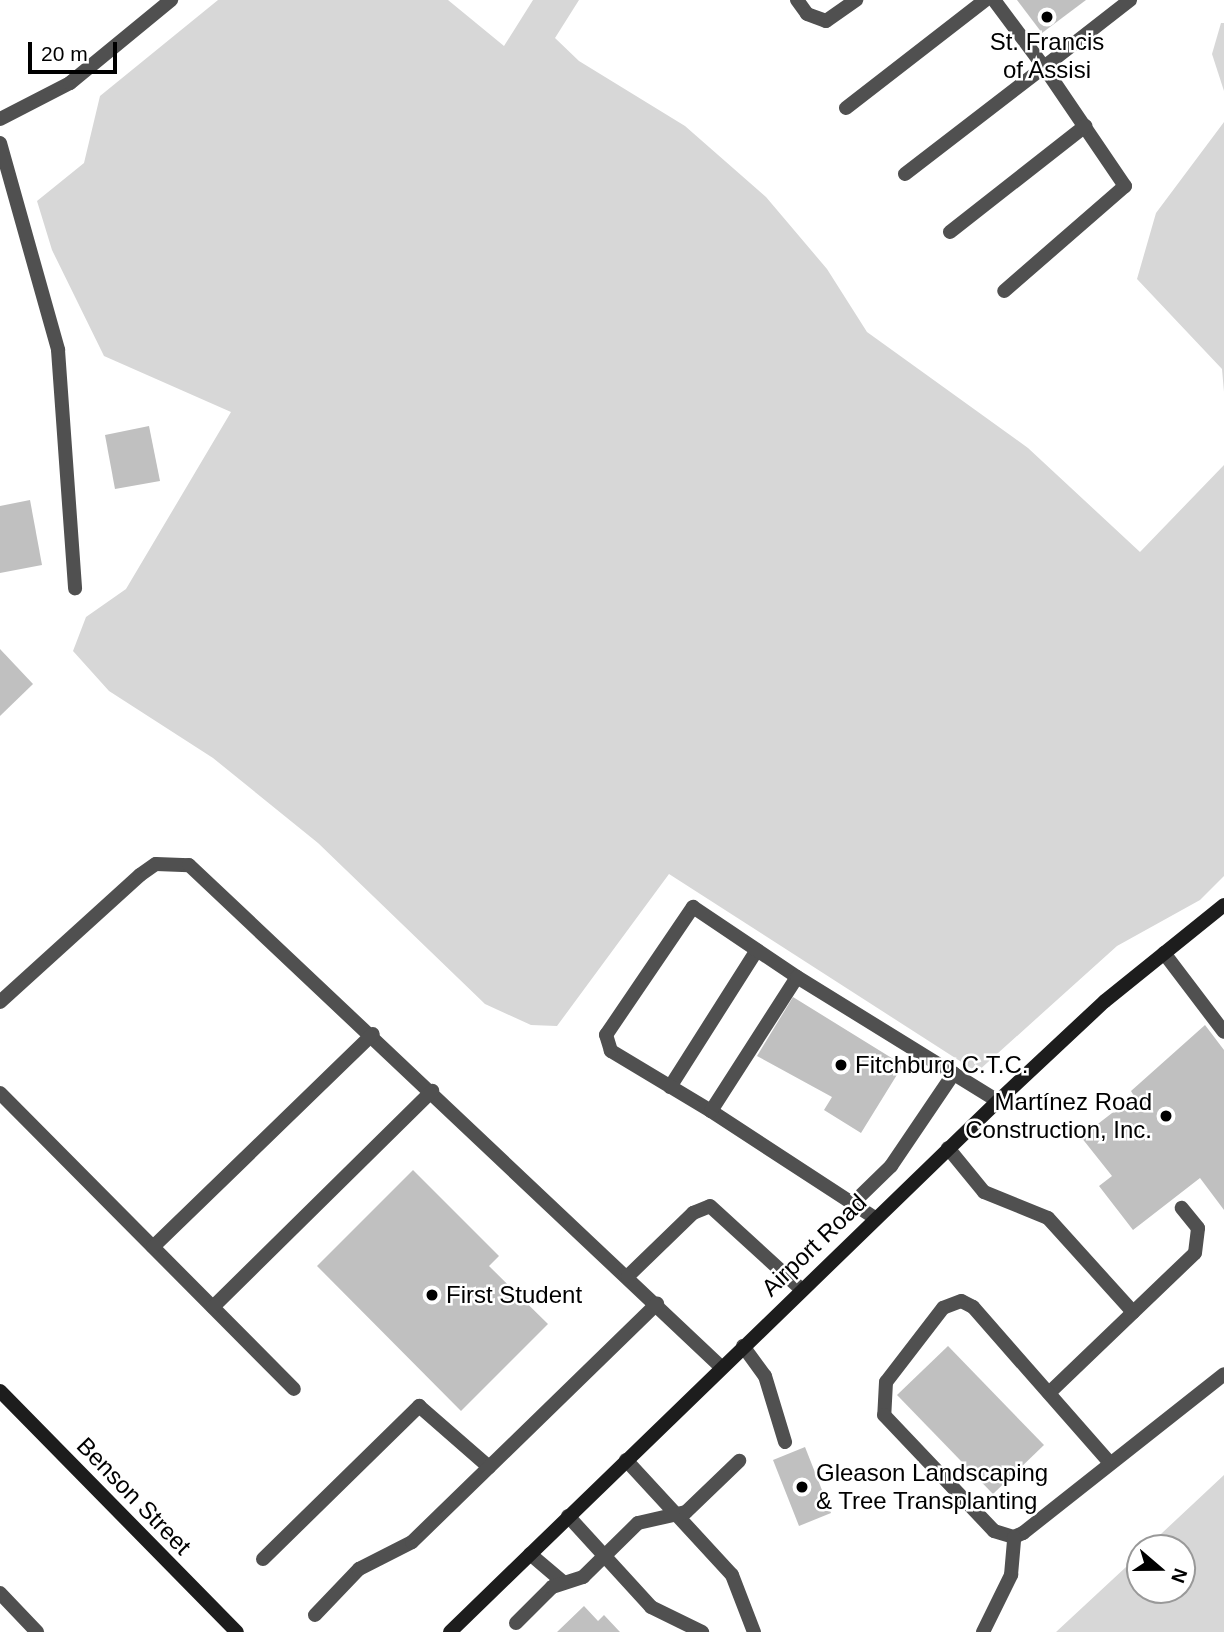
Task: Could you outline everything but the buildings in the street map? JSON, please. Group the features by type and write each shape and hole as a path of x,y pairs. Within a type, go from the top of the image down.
{"main road":[{"name":"Airport Road","path":"450,1632 998,1101 1164,953 1224,905"},
{"name":"Benson Street","path":"0,1391 237,1632"}],"street":[{"path":"0,119 70,83 171,0"},
{"path":"797,0 807,14 827,21 856,0"},
{"path":"846,108 985,0"},
{"path":"994,0 1044,67 1124,190 1004,291"},
{"path":"905,174 1130,0"},
{"path":"950,232 1085,127"},
{"path":"0,143 58,351 75,588"},
{"path":"0,1002 141,875 173,862 202,873 721,1367"},
{"path":"876,1218 711,1111 611,1051 606,1035 693,906 797,977 998,1101"},
{"path":"670,1087 757,950"},
{"path":"1164,953 1224,1032"},
{"path":"711,1111 797,977"},
{"path":"153,1247 373,1034"},
{"path":"853,1203 882,1178 954,1073"},
{"path":"213,1307 432,1091"},
{"path":"0,1093 294,1388"},
{"path":"948,1148 984,1192 1048,1218 1133,1312"},
{"path":"628,1276 693,1213 710,1206 801,1289"},
{"path":"1049,1392 1199,1245 1198,1228 1182,1208"},
{"path":"1014,1536 994,1531 884,1415 881,1399 893,1366 943,1308 961,1301 974,1307 1110,1463"},
{"path":"315,1615 359,1569 412,1542 657,1304"},
{"path":"743,1346 765,1376 785,1442"},
{"path":"983,1632 1011,1575 1014,1536 1224,1374"},
{"path":"263,1559 419,1406 489,1467"},
{"path":"626,1460 732,1575 754,1632"},
{"path":"516,1623 563,1583 583,1577 638,1523 678,1515 739,1461"},
{"path":"568,1516 651,1607 702,1632"},
{"path":"530,1554 563,1583"},
{"path":"0,1593 37,1632"}],"shaded area":[{"path":"218,0 448,0 504,46 533,0 579,0 555,38 579,61 685,126 766,197 827,269 867,332 1028,448 1140,552 1224,465 1224,876 1200,900 1117,946 977,1072 669,874 557,1026 531,1025 485,1004 318,843 213,758 109,691 73,651 86,617 126,589 231,412 104,356 52,250 37,201 84,163 100,96"},
{"path":"1221,23 1224,23 1224,91 1212,54"},
{"path":"1224,122 1224,392 1222,369 1137,279 1156,213"},
{"path":"1224,1475 1224,1632 1056,1632 1126,1567 1126,1604 1196,1604 1196,1534 1161,1534"}],"place":[{"name":"St. Francis of Assisi","path":"1047,17"},
{"name":"Fitchburg C.T.C.","path":"841,1065"},
{"name":"Martínez Road Construction, Inc.","path":"1166,1116"},
{"name":"First Student","path":"432,1295"},
{"name":"Gleason Landscaping & Tree Transplanting","path":"802,1487"}]}
